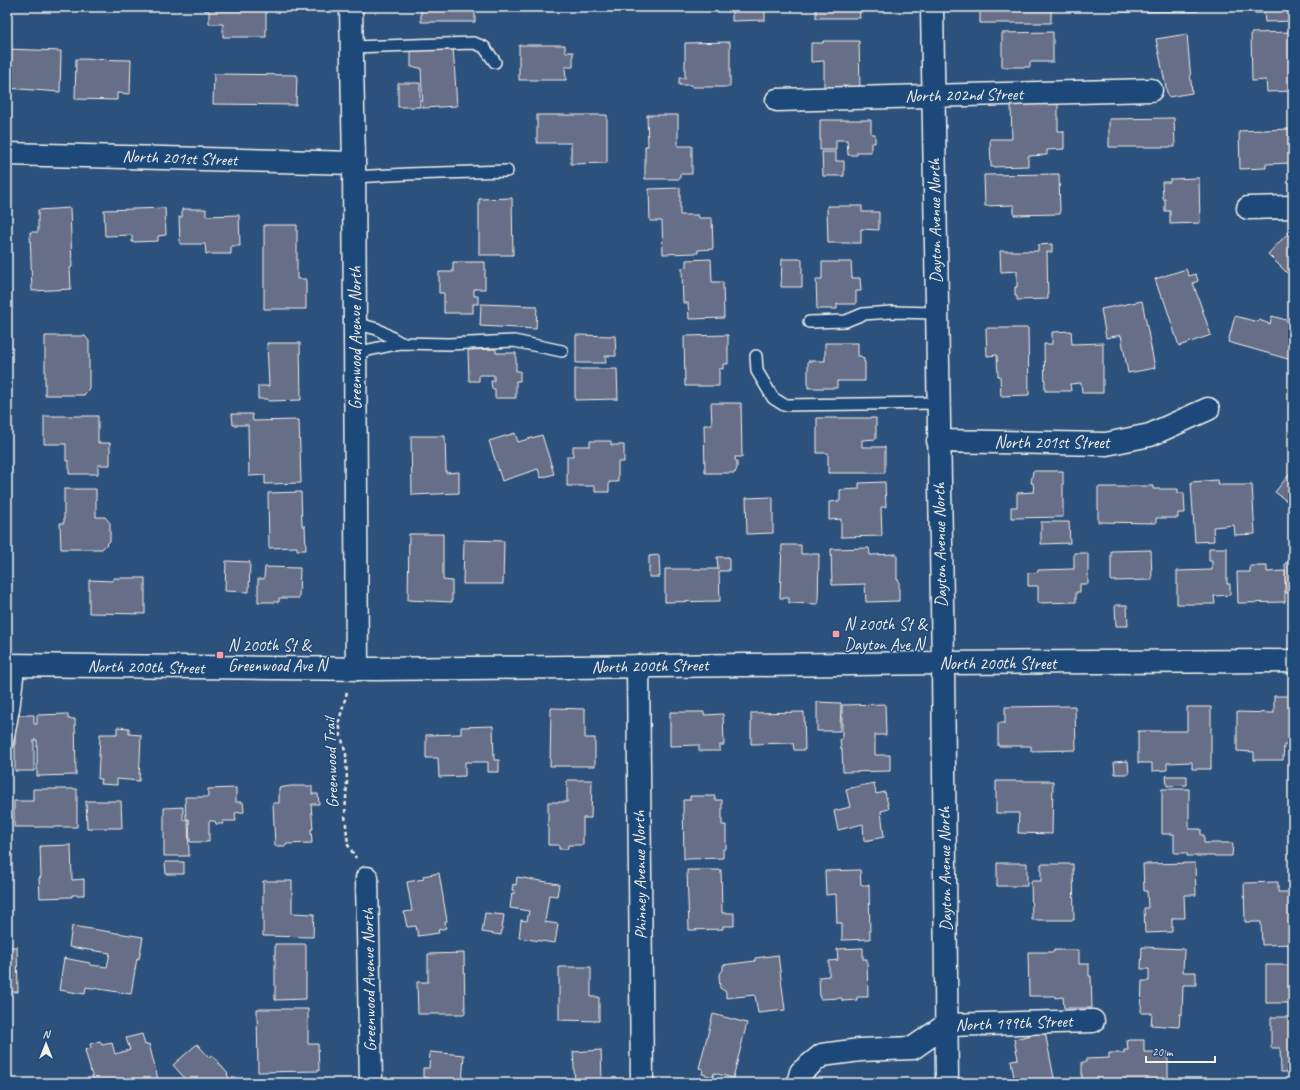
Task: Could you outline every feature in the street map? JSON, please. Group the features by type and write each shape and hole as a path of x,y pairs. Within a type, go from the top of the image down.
{"street":[{"name":"Greenwood Avenue North","path":"351,7 354,170 357,669"},
{"name":"Dayton Avenue North","path":"932,7 938,441 943,663 947,1083"},
{"name":"North 202nd Street","path":"777,100 1151,90"},
{"name":"North 201st Street","path":"7,154 354,170"},
{"path":"1248,208 1293,207"},
{"name":"North 201st Street","path":"938,441 1106,444 1150,434 1208,409"},
{"name":"North 200th Street","path":"13,665 357,669 1293,661"},
{"name":"Phinney Avenue North","path":"638,666 642,1083"},
{"name":"Greenwood Avenue North","path":"367,878 371,1083"},
{"name":"North 199th Street","path":"798,1083 801,1072 822,1056 860,1050 914,1048 946,1025 1093,1021"}],"lane":[{"path":"352,47 474,43 484,46 495,62"},
{"path":"354,170 408,174 507,171"},
{"path":"809,322 846,321 863,314 892,312 936,313"},
{"path":"355,322 377,329 401,342"},
{"path":"355,352 401,342 448,344 514,341 562,351"},
{"path":"756,356 757,371 773,398 784,405 938,403"},
{"path":"7,745 14,706 13,665"}],"path":[{"name":"Greenwood Trail","path":"357,669 346,695 339,721 340,736 346,754 347,782 345,815 348,845 367,878"}],"building":[{"path":"205,7 266,7 266,37 223,37 223,24 209,24 209,11 205,11"},
{"path":"421,7 475,7 475,22 421,22"},
{"path":"732,7 765,7 765,20 732,21"},
{"path":"816,7 859,7 860,18 816,18"},
{"path":"980,7 1051,7 1051,23 980,23"},
{"path":"1120,7 1198,7 1198,11 1120,12"},
{"path":"1254,7 1293,7 1293,21 1265,22 1264,13 1254,13"},
{"path":"1053,32 1053,62 1030,62 1030,67 1002,67 1002,33"},
{"path":"1293,32 1293,91 1267,92 1266,80 1252,81 1251,33"},
{"path":"1187,34 1192,93 1168,97 1156,39"},
{"path":"823,41 859,41 860,88 824,88 824,61 811,62 811,43 823,43"},
{"path":"730,42 730,87 692,87 692,85 679,85 679,78 685,78 685,43"},
{"path":"519,45 565,45 565,52 573,52 573,67 565,67 566,80 519,80"},
{"path":"453,47 457,106 423,108 421,68 411,67 411,49"},
{"path":"7,49 61,51 60,92 7,88"},
{"path":"76,59 131,60 130,94 117,93 117,100 75,99"},
{"path":"214,74 297,75 296,105 213,104"},
{"path":"398,83 420,83 420,107 398,107"},
{"path":"1058,103 1058,131 1064,131 1064,149 1047,150 1047,155 1028,156 1028,166 991,167 990,139 1012,139 1011,104"},
{"path":"537,115 607,115 607,163 571,164 571,143 537,143"},
{"path":"647,115 678,115 678,146 692,146 692,174 680,174 680,179 645,179 645,146 648,146"},
{"path":"1174,118 1175,147 1109,147 1109,119"},
{"path":"820,120 871,120 871,134 875,134 875,143 871,143 871,152 857,152 857,155 848,155 847,140 836,140 836,150 820,150"},
{"path":"1290,129 1291,163 1266,164 1266,168 1240,169 1239,131"},
{"path":"822,152 836,152 836,161 844,161 844,176 823,176"},
{"path":"1059,174 1060,214 1014,215 1014,205 985,206 984,175"},
{"path":"1199,178 1200,223 1170,224 1170,211 1165,211 1165,199 1163,199 1162,182 1170,182 1170,179"},
{"path":"680,188 680,215 698,215 699,218 712,218 713,249 698,250 698,253 663,254 662,221 650,221 649,189"},
{"path":"512,198 513,255 479,255 479,199"},
{"path":"827,206 862,206 862,212 879,212 879,230 861,229 861,243 828,243"},
{"path":"70,208 72,267 70,268 71,289 32,291 30,232 38,232 38,210"},
{"path":"165,208 166,235 158,236 158,241 132,242 132,235 105,236 104,210"},
{"path":"182,209 206,209 206,216 239,215 240,246 231,246 231,254 206,254 205,244 180,244 179,217 182,217"},
{"path":"264,225 297,225 297,279 306,279 306,309 264,309"},
{"path":"1290,231 1293,234 1293,288 1288,283 1292,278 1268,254"},
{"path":"1052,244 1052,252 1047,252 1048,299 1017,300 1017,296 1015,296 1015,287 1017,287 1017,271 1001,272 1000,251 1038,251 1038,245"},
{"path":"711,259 712,282 723,282 724,318 689,319 688,303 683,303 682,268 686,267 686,260"},
{"path":"782,259 802,259 802,287 781,287"},
{"path":"453,262 485,262 485,289 474,289 474,296 478,296 478,304 473,304 473,313 444,313 444,293 439,293 439,272 453,272"},
{"path":"822,262 851,262 852,278 860,278 861,291 856,291 856,304 837,304 837,309 817,309 816,279 822,279"},
{"path":"1186,269 1189,276 1196,274 1198,281 1193,283 1211,335 1179,346 1163,297 1161,297 1155,279"},
{"path":"1142,301 1155,368 1128,373 1121,335 1106,338 1101,309"},
{"path":"481,304 537,306 536,329 480,326"},
{"path":"1235,316 1258,322 1259,320 1270,324 1272,316 1293,322 1291,329 1293,330 1293,340 1288,359 1228,342"},
{"path":"986,328 1028,328 1029,395 1001,396 997,355 987,356"},
{"path":"1071,331 1072,344 1103,343 1103,393 1082,393 1081,383 1070,384 1071,391 1045,391 1044,344 1052,344 1052,332"},
{"path":"576,335 615,336 616,356 605,356 606,363 576,363"},
{"path":"728,335 728,364 723,364 723,369 719,369 719,386 685,386 684,336"},
{"path":"45,336 85,336 89,341 89,388 84,395 45,395"},
{"path":"267,343 300,343 301,400 268,401 268,399 258,399 258,386 269,386"},
{"path":"825,343 858,343 858,356 861,356 865,362 865,381 837,381 837,388 808,388 808,361 825,361"},
{"path":"496,349 496,353 516,353 516,371 520,371 520,381 516,381 516,398 495,398 495,389 492,389 491,381 494,381 494,375 479,375 479,381 469,381 468,350"},
{"path":"575,369 617,369 618,399 575,400"},
{"path":"711,403 741,403 742,457 735,457 735,460 737,461 737,468 735,473 705,473 704,425 712,425"},
{"path":"232,414 252,414 253,421 299,420 301,483 265,484 265,475 249,476 248,425 233,425"},
{"path":"44,416 98,416 98,443 110,443 110,465 98,465 98,474 69,474 69,461 66,461 66,444 44,444"},
{"path":"817,418 876,418 876,439 862,440 862,447 885,447 885,473 828,473 828,453 817,453"},
{"path":"515,433 518,442 542,435 554,474 541,478 538,469 502,481 489,441"},
{"path":"411,436 445,436 446,473 459,472 459,493 412,495"},
{"path":"590,441 611,441 611,445 624,445 624,462 618,462 618,482 609,482 609,492 595,492 595,486 567,486 567,456 573,456 573,446 590,446"},
{"path":"1293,470 1293,506 1275,492"},
{"path":"1033,471 1063,471 1063,517 1011,518 1011,507 1017,507 1017,493 1034,492 1033,483 1031,483"},
{"path":"1217,480 1218,485 1252,485 1255,534 1235,535 1234,525 1213,527 1214,541 1195,542 1191,482"},
{"path":"885,482 886,507 881,507 882,536 841,537 841,519 829,520 829,502 840,501 840,490 859,489 859,483"},
{"path":"1153,486 1153,489 1178,489 1178,493 1184,493 1185,513 1178,513 1178,518 1156,518 1156,523 1098,522 1098,487"},
{"path":"64,489 96,489 96,517 105,517 110,523 110,541 102,549 61,549 60,523 64,523"},
{"path":"301,492 302,526 305,526 306,550 297,550 297,547 269,548 268,493"},
{"path":"773,497 773,533 747,534 746,498"},
{"path":"1041,522 1069,522 1070,543 1041,544"},
{"path":"409,534 443,534 443,580 452,581 452,602 408,600"},
{"path":"464,540 504,541 503,584 463,584"},
{"path":"782,545 801,545 801,554 819,554 818,604 789,603 789,598 780,598"},
{"path":"869,548 870,555 897,554 899,601 866,602 865,584 832,585 831,549"},
{"path":"1209,548 1227,548 1227,584 1230,584 1230,595 1214,596 1215,604 1177,604 1177,571 1212,570 1212,561 1209,561"},
{"path":"1151,550 1152,580 1111,581 1111,551"},
{"path":"1074,553 1088,553 1088,584 1080,584 1080,592 1076,592 1076,602 1038,603 1038,586 1028,586 1028,573 1038,572 1038,570 1074,569"},
{"path":"659,555 660,577 649,577 649,556"},
{"path":"717,557 729,557 729,571 719,571 720,601 665,602 665,569 718,569"},
{"path":"226,561 250,562 249,592 225,591"},
{"path":"1293,562 1293,593 1286,593 1285,563"},
{"path":"1250,566 1267,566 1267,572 1285,571 1285,602 1238,603 1237,572 1250,572"},
{"path":"265,567 300,568 299,598 279,598 279,602 258,602 258,579 264,579"},
{"path":"113,578 145,578 145,614 89,613 89,580 113,581"},
{"path":"1115,605 1127,605 1128,626 1116,626"},
{"path":"1274,696 1292,696 1291,745 1284,745 1283,760 1254,760 1254,752 1237,751 1237,712 1274,713"},
{"path":"817,702 841,703 840,731 817,731"},
{"path":"885,704 886,735 875,735 875,755 890,755 890,771 843,772 840,739 842,739 842,705"},
{"path":"1075,706 1076,750 1031,751 1031,746 998,746 998,723 1005,723 1005,707"},
{"path":"1187,707 1211,707 1211,769 1192,769 1192,762 1167,763 1167,770 1152,771 1152,763 1138,763 1138,731 1187,731"},
{"path":"551,708 585,709 585,738 595,738 595,766 550,766"},
{"path":"670,712 704,712 704,715 723,714 724,745 720,745 720,751 699,751 699,745 670,746"},
{"path":"804,712 805,750 794,750 793,743 751,744 751,713"},
{"path":"68,714 68,719 75,719 76,775 37,776 37,740 34,740 34,771 15,771 15,715 34,715 34,724 37,724 37,715"},
{"path":"493,726 494,760 499,760 499,772 488,772 488,762 465,762 465,776 439,777 438,758 426,758 426,735 461,734 461,727"},
{"path":"117,727 129,728 129,734 141,735 139,781 117,779 117,785 100,784 101,779 98,779 100,734 117,734"},
{"path":"1128,761 1129,774 1115,774 1114,762"},
{"path":"1166,776 1187,776 1187,785 1167,786"},
{"path":"567,780 592,780 591,818 583,818 583,845 568,845 568,849 559,849 559,845 548,845 548,802 567,802"},
{"path":"996,781 1053,781 1052,834 1018,833 1019,813 996,813"},
{"path":"874,783 876,794 885,792 889,809 881,811 884,837 864,841 863,824 838,830 834,811 850,807 846,789"},
{"path":"291,786 312,786 312,794 318,794 319,804 311,804 313,829 311,829 312,843 275,846 273,803 279,803 279,788"},
{"path":"236,788 236,802 243,802 244,812 235,813 236,821 223,821 223,824 216,824 215,821 209,821 209,842 190,842 189,819 186,819 185,797 208,797 208,789"},
{"path":"33,789 77,789 77,827 14,827 14,801 33,801"},
{"path":"1162,789 1189,789 1189,829 1201,829 1201,835 1204,835 1204,843 1233,843 1232,856 1187,856 1187,853 1174,853 1174,834 1162,834"},
{"path":"690,796 715,796 715,800 722,800 722,825 726,825 726,849 723,849 723,858 684,859 683,800 690,800"},
{"path":"86,801 121,801 122,828 87,828"},
{"path":"183,807 183,820 188,820 189,856 164,856 164,808"},
{"path":"71,845 72,880 84,879 84,895 40,898 40,846"},
{"path":"165,862 184,862 184,874 166,874"},
{"path":"997,863 1027,863 1027,886 997,886"},
{"path":"1195,863 1196,895 1184,895 1185,918 1172,918 1172,932 1145,933 1144,908 1148,908 1147,891 1144,891 1143,864"},
{"path":"1041,864 1073,864 1074,920 1032,920 1031,881 1041,881"},
{"path":"687,870 721,870 722,913 734,913 734,926 723,926 723,929 689,930"},
{"path":"860,870 861,885 869,885 870,939 842,940 842,923 837,923 836,894 826,895 825,871"},
{"path":"439,873 447,921 445,922 446,928 438,930 439,933 418,936 416,926 407,927 404,912 412,911 407,882 424,879 423,876"},
{"path":"517,877 559,884 557,896 549,895 545,922 558,924 555,943 519,938 521,920 527,921 529,911 510,908 512,893 515,893 515,891 512,890 513,884 516,885"},
{"path":"263,881 292,881 292,913 314,914 313,937 263,936"},
{"path":"1278,882 1278,892 1293,892 1293,944 1262,945 1261,922 1245,922 1244,883"},
{"path":"485,913 504,915 501,935 482,932"},
{"path":"72,926 143,937 139,959 137,958 131,994 86,987 85,994 59,990 64,958 90,963 90,965 107,967 110,953 69,947"},
{"path":"275,944 306,944 306,999 275,1000"},
{"path":"7,947 17,947 18,992 7,992"},
{"path":"1142,947 1184,949 1183,972 1196,972 1196,985 1183,985 1182,1014 1180,1014 1179,1027 1151,1025 1152,1013 1141,1013 1142,981 1149,981 1149,969 1141,969"},
{"path":"863,948 863,959 867,959 868,997 857,997 857,1000 842,1001 842,998 820,999 819,977 829,976 829,961 838,960 837,949"},
{"path":"1054,950 1079,950 1079,964 1089,964 1092,1008 1064,1008 1063,997 1055,998 1055,996 1029,996 1028,952 1054,952"},
{"path":"464,953 465,1014 418,1014 417,982 428,982 428,954"},
{"path":"778,955 785,1010 758,1013 755,995 726,998 726,992 720,988 719,975 723,970 723,965 755,961 755,958"},
{"path":"1266,965 1293,965 1293,1003 1266,1003"},
{"path":"559,967 591,967 591,997 599,997 599,1021 559,1020"},
{"path":"257,1009 308,1009 308,1044 318,1044 319,1071 258,1072"},
{"path":"713,1014 747,1023 733,1078 714,1073 713,1077 702,1074 703,1069 699,1068"},
{"path":"1271,1017 1293,1017 1293,1072 1281,1072 1280,1048 1271,1048"},
{"path":"1045,1032 1055,1083 1015,1083 1011,1060 1018,1059 1014,1039"},
{"path":"142,1034 145,1045 149,1044 159,1083 94,1083 85,1050 91,1048 90,1044 100,1041 102,1045 112,1043 115,1054 130,1050 126,1038"},
{"path":"1127,1040 1144,1040 1144,1052 1168,1052 1168,1083 1082,1083 1082,1062 1086,1062 1086,1059 1109,1058 1109,1053 1124,1053 1124,1050 1128,1050"},
{"path":"197,1044 209,1057 212,1055 234,1083 189,1083 173,1065"},
{"path":"601,1050 602,1082 575,1083 573,1052"},
{"path":"430,1052 464,1055 462,1083 427,1083 429,1078 423,1077 423,1068 429,1068"},
{"path":"850,1080 889,1080 889,1083 850,1083"}],"place":[{"name":"N 200th St & Dayton Ave N","path":"836,634"},
{"name":"N 200th St & Greenwood Ave N","path":"220,655"}]}
